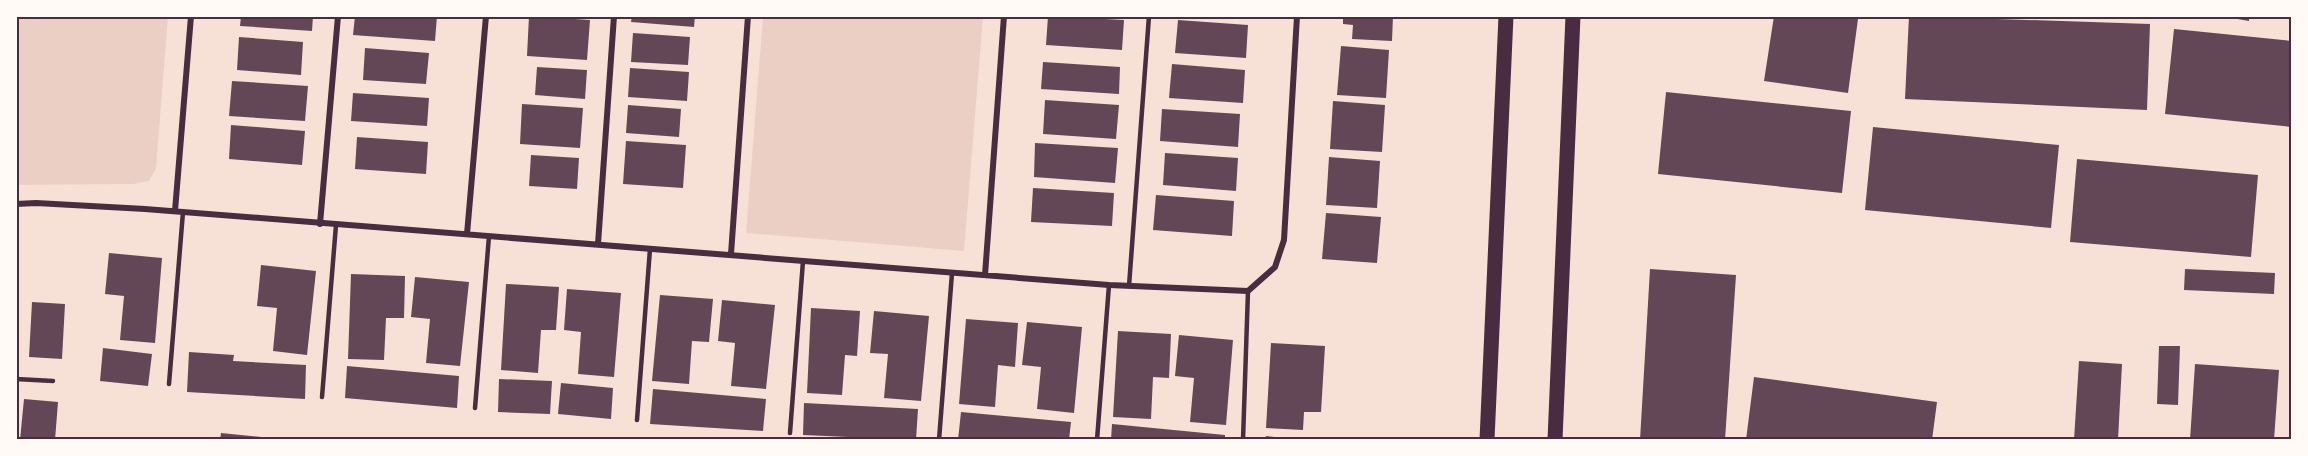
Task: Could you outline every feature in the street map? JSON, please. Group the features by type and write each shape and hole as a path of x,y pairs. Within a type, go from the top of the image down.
{"main road":[{"path":"1487,440 1506,16"},
{"path":"1555,440 1573,16"}],"street":[{"path":"175,212 191,16"},
{"path":"320,224 338,16"},
{"path":"467,234 486,16"},
{"path":"598,244 614,16"},
{"path":"731,254 748,16"},
{"path":"985,275 1004,16"},
{"path":"16,204 36,203 183,212 1109,285 1248,291 1275,267 1284,240 1297,16"}],"lane":[{"path":"1129,286 1149,16"},
{"path":"170,384 183,212"},
{"path":"322,397 336,225"},
{"path":"475,408 489,236"},
{"path":"637,420 650,249"},
{"path":"790,433 803,261"},
{"path":"939,440 952,273"},
{"path":"1097,440 1109,285"},
{"path":"1243,440 1248,291"},
{"path":"16,379 53,381"}],"shaded area":[{"path":"16,17 168,17 156,168 149,181 133,184 17,185"},
{"path":"763,17 983,17 964,251 746,233"}],"building":[{"path":"241,16 313,16 312,31 240,26"},
{"path":"355,16 437,16 435,41 353,35"},
{"path":"529,16 590,20 587,60 527,56"},
{"path":"632,16 695,16 694,27 631,22"},
{"path":"1048,16 1124,20 1122,50 1046,45"},
{"path":"1343,16 1393,16 1392,41 1352,39 1353,25 1343,24"},
{"path":"1774,16 1858,19 1848,93 1764,81"},
{"path":"1909,16 2150,24 2147,110 1905,99"},
{"path":"2220,16 2249,16 2249,21"},
{"path":"1178,20 1248,25 1246,58 1175,53"},
{"path":"2174,29 2292,41 2292,127 2165,114"},
{"path":"633,33 690,37 688,65 631,62"},
{"path":"239,37 303,42 301,75 237,70"},
{"path":"1341,46 1389,50 1386,98 1337,95"},
{"path":"365,48 429,53 426,84 363,80"},
{"path":"1043,62 1120,67 1119,94 1041,89"},
{"path":"1172,64 1245,70 1243,103 1169,98"},
{"path":"537,67 587,70 585,99 535,95"},
{"path":"630,68 689,72 687,101 628,97"},
{"path":"232,81 308,86 305,121 229,116"},
{"path":"1666,92 1851,111 1842,193 1658,174"},
{"path":"353,93 429,98 427,126 351,121"},
{"path":"1045,100 1119,105 1116,139 1043,134"},
{"path":"1333,101 1385,105 1382,152 1330,149"},
{"path":"522,104 583,108 580,148 520,144"},
{"path":"628,105 681,109 679,137 626,133"},
{"path":"1162,109 1240,114 1238,147 1160,141"},
{"path":"231,125 305,131 302,165 229,159"},
{"path":"1873,127 2059,145 2051,228 1865,210"},
{"path":"357,137 428,142 426,174 355,169"},
{"path":"626,141 686,145 683,188 623,184"},
{"path":"1035,143 1118,148 1115,183 1034,177"},
{"path":"1165,153 1238,158 1236,191 1163,185"},
{"path":"531,155 579,158 577,189 529,186"},
{"path":"1329,157 1380,161 1377,208 1326,205"},
{"path":"2077,159 2258,175 2251,257 2070,242"},
{"path":"1033,188 1114,193 1112,226 1031,222"},
{"path":"1156,195 1234,201 1232,236 1153,230"},
{"path":"1326,213 1381,217 1377,263 1322,259"},
{"path":"109,253 162,258 155,343 120,340 124,296 105,294"},
{"path":"261,265 316,271 307,355 273,351 277,308 257,306"},
{"path":"1650,269 1736,275 1725,440 1640,440"},
{"path":"2185,269 2275,273 2274,294 2184,290"},
{"path":"351,274 405,276 404,318 386,318 384,360 348,359"},
{"path":"415,277 469,282 460,366 426,363 430,319 411,317"},
{"path":"506,284 559,287 556,330 541,330 538,373 501,370"},
{"path":"567,289 621,293 614,377 578,374 581,332 564,330"},
{"path":"660,295 713,299 709,342 692,341 689,384 652,381"},
{"path":"722,300 775,305 766,389 731,386 735,343 718,341"},
{"path":"32,302 65,304 62,359 29,357"},
{"path":"811,308 860,311 857,356 845,355 842,395 807,393"},
{"path":"874,311 929,316 921,401 884,398 888,354 870,353"},
{"path":"966,319 1018,323 1015,367 998,365 995,407 959,404"},
{"path":"16,322 19,322 18,338 16,338"},
{"path":"1027,322 1082,327 1074,413 1037,409 1041,367 1022,365"},
{"path":"1118,331 1171,334 1169,378 1153,377 1151,419 1113,417"},
{"path":"1179,335 1233,340 1226,425 1190,422 1194,378 1175,376"},
{"path":"1271,343 1325,346 1321,412 1304,412 1303,430 1266,428"},
{"path":"2159,346 2180,346 2178,405 2157,404"},
{"path":"103,348 152,354 148,386 100,381"},
{"path":"189,352 234,355 233,361 306,365 305,399 187,392"},
{"path":"2079,361 2122,364 2118,440 2074,440"},
{"path":"2195,364 2279,370 2274,440 2190,440"},
{"path":"347,366 459,376 457,408 345,398"},
{"path":"1754,377 1937,402 1932,440 1746,440"},
{"path":"499,379 552,381 550,414 498,412"},
{"path":"561,383 613,388 611,419 558,414"},
{"path":"653,389 766,399 763,431 650,424"},
{"path":"24,399 58,402 55,440 20,440"},
{"path":"804,403 918,409 916,440 803,435"},
{"path":"961,412 1071,422 1069,440 958,440"},
{"path":"1112,424 1225,435 1225,440 1111,440"},
{"path":"221,433 272,438 272,440 220,440"},
{"path":"1266,436 1283,438 1283,440 1265,440"}]}
